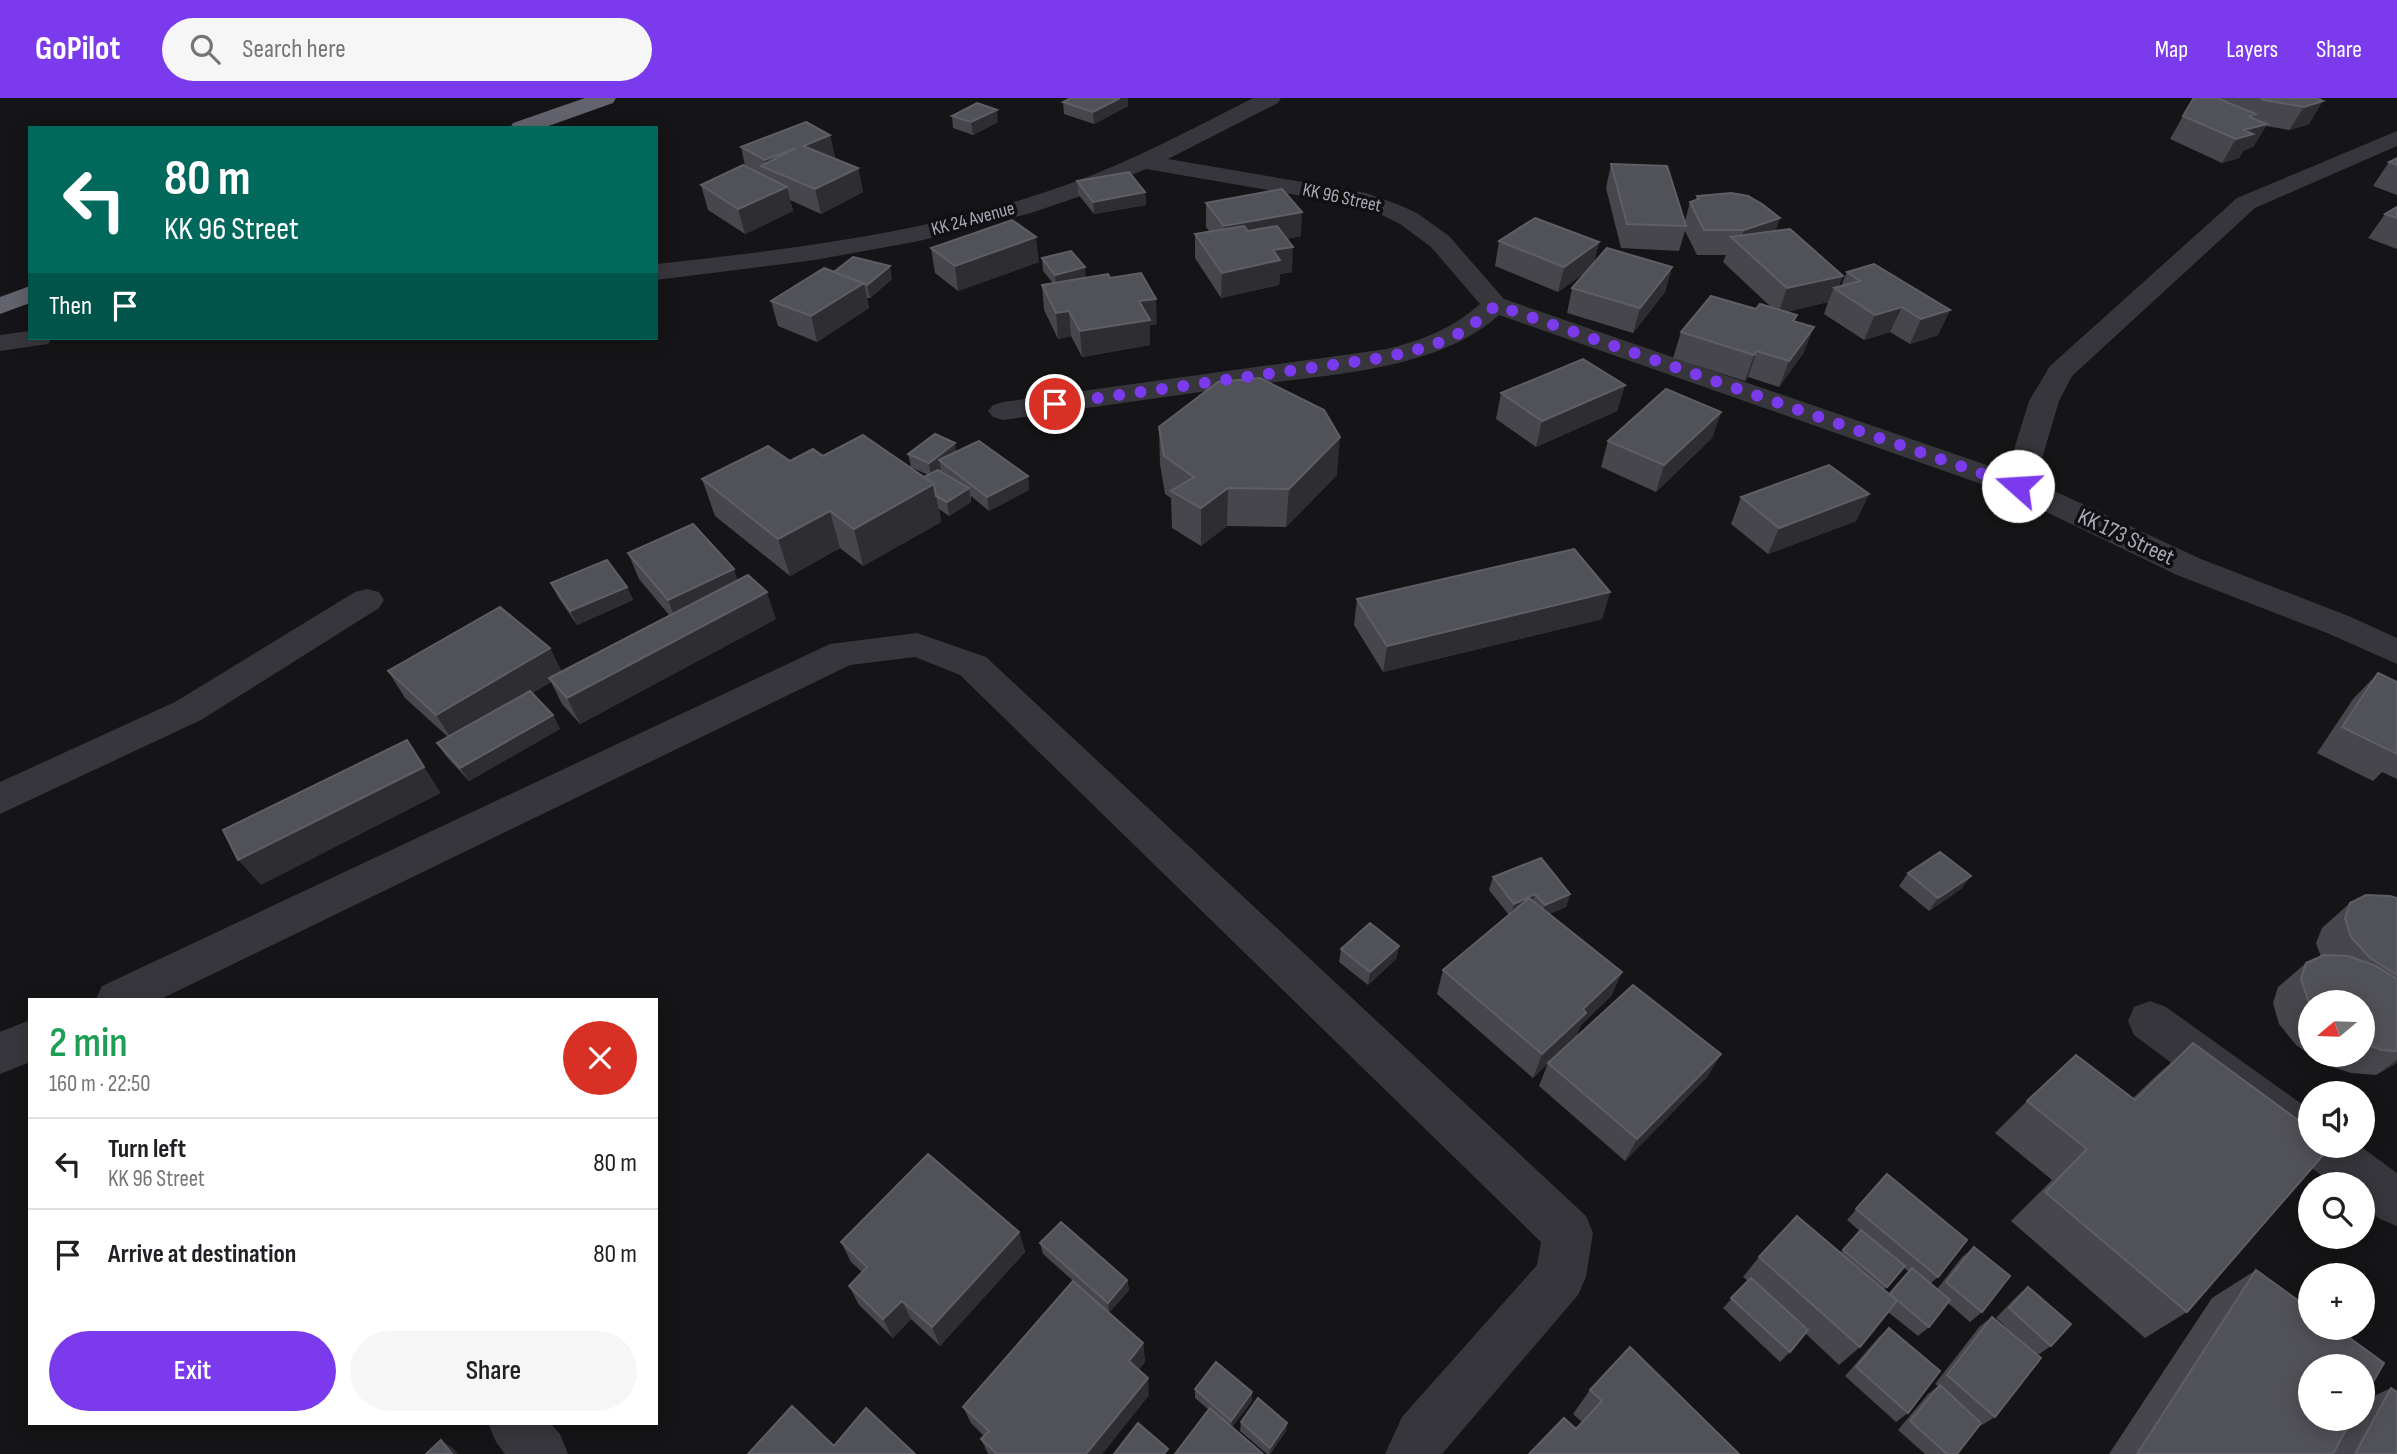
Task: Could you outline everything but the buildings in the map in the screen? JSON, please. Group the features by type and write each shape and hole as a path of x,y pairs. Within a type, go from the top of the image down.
{"highway":[{"path":"527,126 605,98"},
{"path":"0,306 28,295"}],"street":[{"name":"KK 24 Avenue","path":"658,272 855,246 953,226 1072,191 1145,162 1270,98"},
{"path":"2018,486 2044,401 2060,372 2246,203 2397,138"},
{"name":"KK 96 Street","path":"1145,162 1366,200 1394,210 1436,236 1465,265 1496,305"},
{"path":"1003,411 1388,357 1441,344 1472,328 1496,305"},
{"name":"KK 173 Street","path":"1496,305 2018,486 2189,567 2339,625 2397,652"},
{"path":"0,343 28,339"},
{"path":"0,799 188,711 367,600"},
{"path":"120,998 842,653 917,645 973,666 1568,1233 1560,1277 1421,1436 1413,1454"},
{"path":"2150,1021 2298,1129"},
{"path":"0,1054 28,1041"},
{"path":"2337,1158 2397,1202"},
{"path":"517,1425 540,1454"}],"route":[{"path":"1055,404 1388,357 1441,344 1472,328 1496,305 2018,486"}]}
